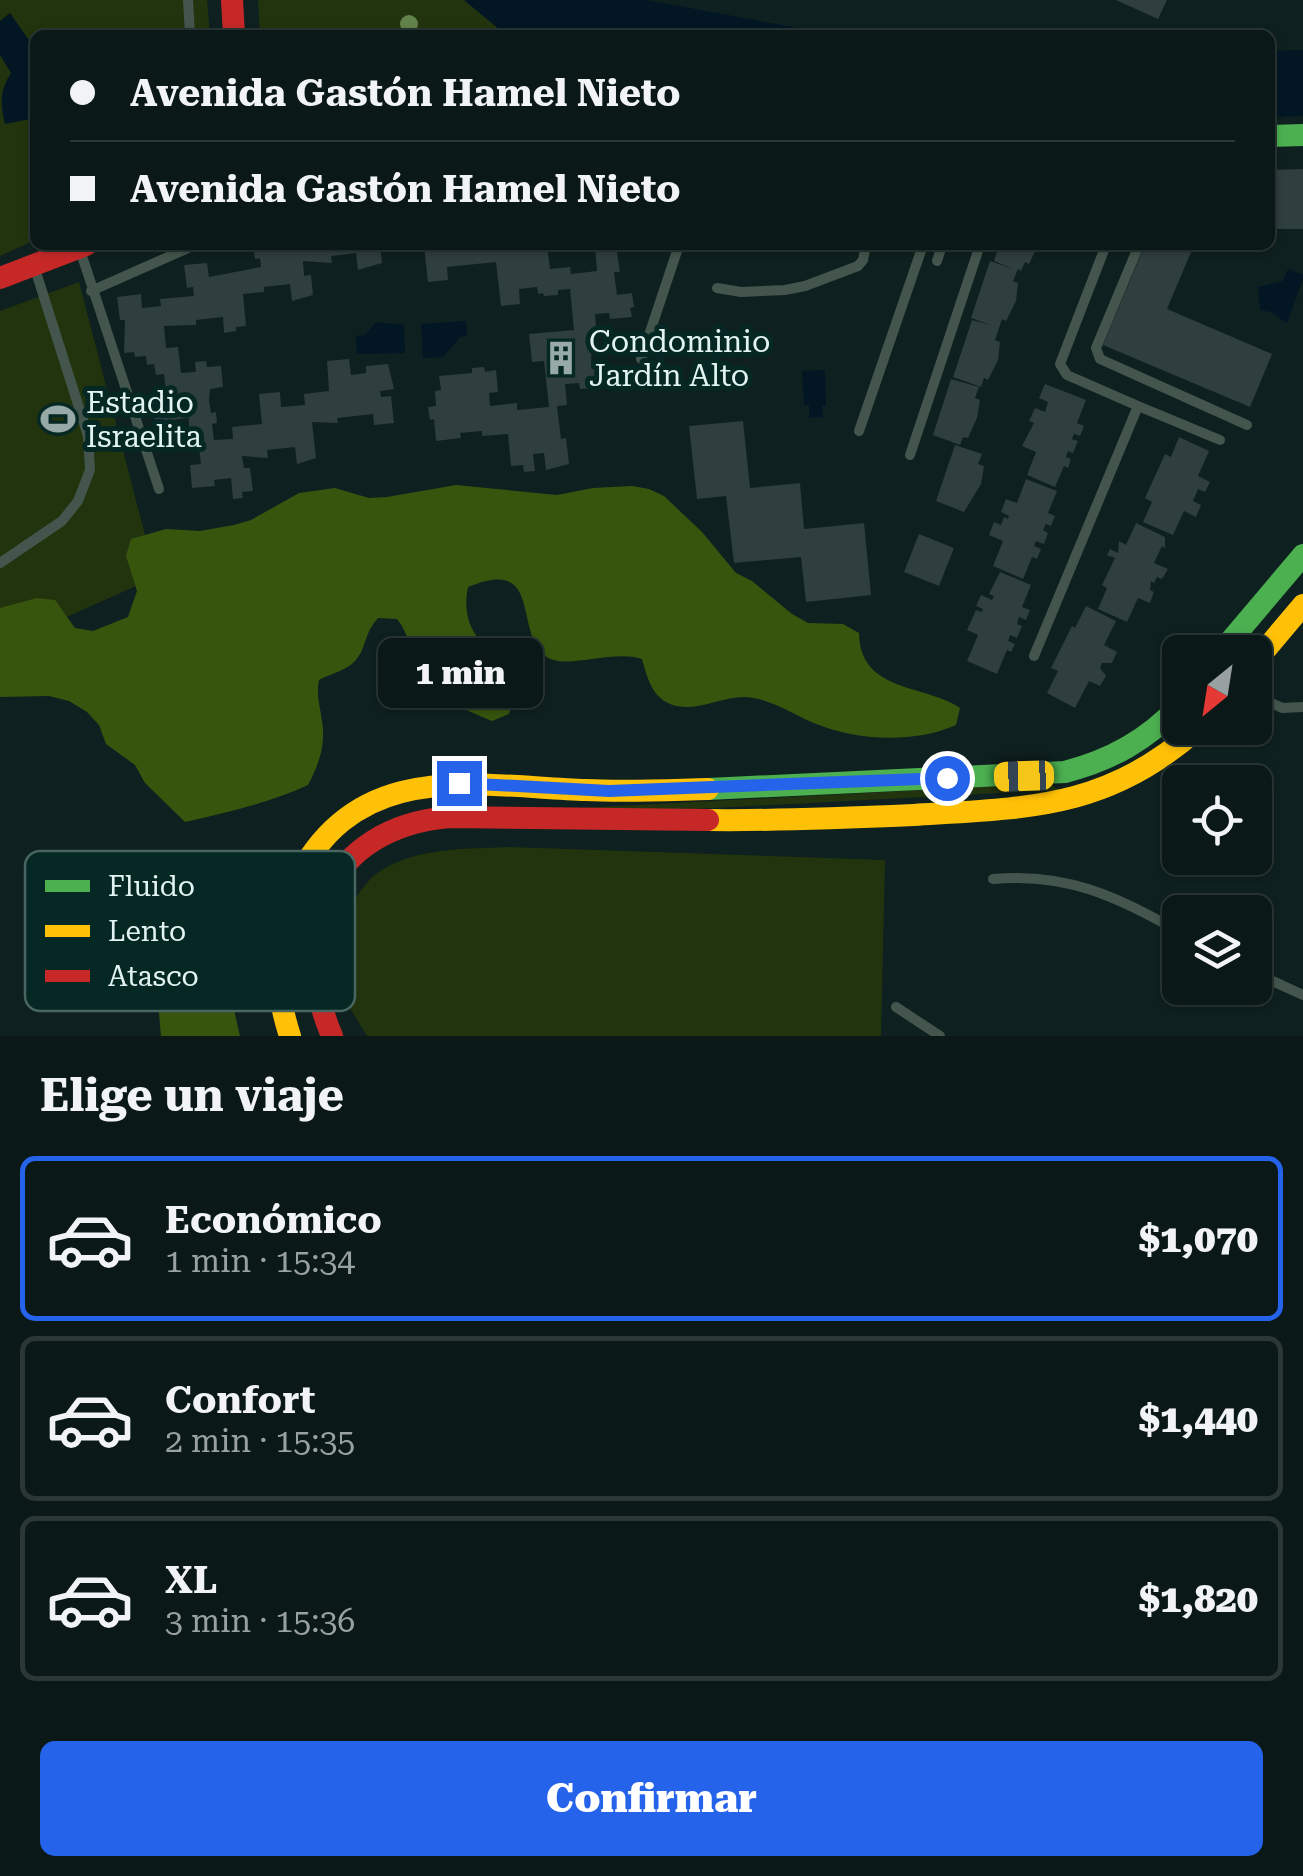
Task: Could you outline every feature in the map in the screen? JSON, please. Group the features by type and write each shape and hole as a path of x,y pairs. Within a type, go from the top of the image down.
{"main road":[{"path":"232,0 234,30"},
{"path":"1275,136 1303,135"},
{"path":"0,278 73,250"},
{"path":"1234,635 1303,555"},
{"path":"1272,642 1303,605"},
{"path":"314,851 352,813 383,796 441,783 609,791 1045,775 1087,767 1126,750 1162,722"},
{"path":"355,855 372,841 406,825 475,817 759,821 1037,807 1116,784 1178,745"},
{"path":"281,1011 290,1036"},
{"path":"321,1011 332,1036"}],"lane":[{"path":"188,0 190,30"},
{"path":"84,250 91,292 160,489"},
{"path":"91,292 184,250"},
{"path":"641,360 677,250"},
{"path":"717,288 765,292 805,286 858,266 865,250"},
{"path":"859,432 921,250"},
{"path":"938,261 941,250"},
{"path":"910,455 978,250"},
{"path":"1104,250 1060,364 1067,375 1220,440"},
{"path":"1138,250 1096,348 1100,359 1247,425"},
{"path":"0,564 62,521 78,501 90,470 88,436 34,265"},
{"path":"1034,656 1138,406"},
{"path":"1272,703 1282,708 1303,707"},
{"path":"992,879 1026,876 1097,890 1162,923"},
{"path":"1272,981 1303,996"},
{"path":"896,1006 940,1036"}],"green space":[{"path":"0,0 207,0 210,30 30,30 30,242 0,256"},
{"path":"258,0 582,0 662,30 260,30"},
{"name":"Estadio Israelita","path":"79,282 156,577 0,647 0,311"},
{"path":"456,485 557,495 632,486 664,496 702,532 736,573 808,623 843,624 859,633 870,667 897,684 960,708 956,725 923,735 870,737 819,725 756,698 737,697 679,707 654,691 642,659 563,661 544,655 535,643 517,588 507,581 491,580 468,587 467,610 472,628 510,677 513,693 509,714 492,721 438,693 422,676 397,619 378,618 355,661 319,680 322,746 308,785 263,802 185,822 145,783 135,765 106,744 99,725 87,712 69,701 49,696 0,697 0,608 37,598 55,600 75,628 93,631 128,617 137,591 126,556 131,539 166,529 200,531 234,525 251,520 299,493 335,488 369,498"},
{"path":"1050,783 1058,790 693,809 563,809"},
{"path":"509,847 885,860 881,1036 367,1036 351,1011 355,1011 355,900 375,875 389,866 422,854"},
{"path":"159,1011 234,1011 240,1036 161,1036"}],"water":[{"path":"464,0 646,0 808,30 500,30"},
{"path":"10,13 30,42 30,119 5,124 2,97 11,73 0,55 0,21"},
{"path":"1303,50 1303,116 1275,117 1275,51"},
{"path":"1288,269 1303,275 1303,279 1287,323 1260,310 1258,287 1283,281"},
{"path":"466,321 467,336 460,337 443,357 423,358 421,324"},
{"path":"376,322 404,325 405,353 357,354 356,336 365,335"},
{"path":"825,370 823,417 809,418 809,405 804,405 802,371"}],"building":[{"path":"1116,0 1167,0 1158,19"},
{"path":"1303,169 1303,229 1275,229 1275,170"},
{"path":"254,250 381,250 382,263 358,270 356,253 331,256 332,263 303,261 304,276 311,275 313,295 292,301 290,284 243,294 246,326 236,327 236,331 224,333 223,317 196,320 196,325 164,326 166,348 178,347 181,373 196,372 195,362 206,361 207,367 221,366 223,387 210,389 211,413 216,412 217,423 212,424 214,440 233,439 232,427 262,424 259,394 280,392 281,407 305,405 304,394 329,391 327,361 349,359 351,375 366,373 366,366 388,364 394,389 380,391 381,397 391,396 394,423 374,425 373,414 337,418 338,423 312,422 316,458 297,464 295,447 267,450 268,458 242,456 244,468 250,468 253,491 242,492 243,498 233,499 231,478 214,480 215,486 192,488 190,465 201,464 198,440 189,440 189,418 155,422 154,412 149,412 147,400 162,398 162,392 166,392 164,374 156,375 154,364 147,365 146,356 124,353 125,320 120,320 117,297 141,294 142,308 161,306 160,299 194,296 193,287 187,288 184,265 207,263 209,277 261,267 260,258 255,259"},
{"name":"Condominio Jardín Alto","path":"425,250 548,250 550,269 570,267 571,274 597,271 595,250 617,250 620,272 614,272 617,295 632,293 632,317 610,319 609,313 595,314 597,339 592,340 591,364 605,363 604,387 580,389 579,383 565,384 567,405 557,406 569,464 546,470 544,453 533,454 535,471 524,472 523,465 511,466 508,434 460,433 461,438 436,441 434,419 430,420 428,407 436,406 435,391 441,390 439,376 472,373 472,368 484,367 485,372 496,370 498,392 489,393 490,406 517,403 517,410 549,407 544,361 532,362 529,334 574,330 570,289 544,296 538,294 537,287 519,289 520,304 501,306 496,262 447,267 448,280 428,282"},
{"path":"997,250 1036,250 1029,264 1025,262 1021,271 1018,269 1013,281 1018,283 1016,301 1006,321 1002,319 995,340 1000,342 998,360 981,387 953,377 972,320 991,325 971,318 990,261 1013,269 994,261"},
{"path":"1143,250 1192,250 1167,309 1272,354 1250,407 1103,345"},
{"path":"951,379 979,387 975,398 980,400 977,418 968,438 963,437 960,445 933,435"},
{"path":"1045,384 1086,400 1077,423 1084,426 1080,436 1074,434 1072,439 1078,441 1073,453 1068,451 1068,468 1064,466 1055,487 1027,475 1036,452 1022,446 1034,423 1029,421 1035,408 1045,412 1048,402 1039,398"},
{"path":"743,421 750,488 800,483 804,529 864,523 871,595 806,602 801,557 734,563 726,496 697,499 689,426"},
{"path":"1179,437 1209,451 1198,476 1210,482 1205,492 1198,489 1193,501 1201,505 1196,517 1184,511 1173,535 1143,522 1152,502 1145,498 1165,454 1171,457"},
{"path":"955,445 982,454 978,464 984,466 981,484 964,512 936,501"},
{"path":"1026,479 1057,491 1048,513 1055,516 1051,526 1046,524 1043,530 1048,533 1044,544 1036,541 1034,546 1041,549 1037,559 1032,557 1023,579 993,566 1003,541 989,535 994,522 1001,525 1004,517 1008,519 1001,512 1006,499 1017,503"},
{"path":"1136,523 1165,537 1165,548 1162,546 1154,563 1168,569 1162,579 1151,581 1150,590 1154,592 1150,603 1138,598 1127,622 1098,609 1107,588 1102,585 1115,558 1107,555 1110,549 1118,553 1119,541 1126,545"},
{"path":"919,534 954,548 939,586 904,572"},
{"path":"1000,572 1031,585 1022,607 1030,610 1026,620 1019,617 1017,624 1022,626 1017,638 1010,635 1008,641 1015,644 1011,652 1007,650 997,674 967,661 978,635 967,630 976,610 982,612 976,606 981,595 992,600 994,596 989,594"},
{"path":"1086,606 1116,621 1104,645 1117,652 1112,663 1102,663 1100,668 1106,676 1100,686 1089,681 1075,708 1047,693 1058,671 1051,668"}],"traffic: fast":[{"path":"1275,136 1303,135"},
{"path":"1235,635 1303,555"},
{"path":"708,789 1065,772 1127,747 1162,722"}],"traffic: slow":[{"path":"1272,642 1303,605"},
{"path":"708,820 914,815 1030,806 1099,789 1132,775 1177,745"},
{"path":"315,851 351,814 385,797 422,788 502,785 601,791 708,789"},
{"path":"284,1011 290,1036"}],"traffic: jam":[{"path":"232,0 234,30"},
{"path":"0,278 73,250"},
{"path":"355,856 373,841 407,825 449,817 708,820"},
{"path":"324,1011 332,1036"}],"place":[{"name":"Condominio Jardín Alto","path":"561,358"},
{"name":"Estadio Israelita","path":"58,419"}],"route":[{"path":"459,783 609,791 947,778"}]}
